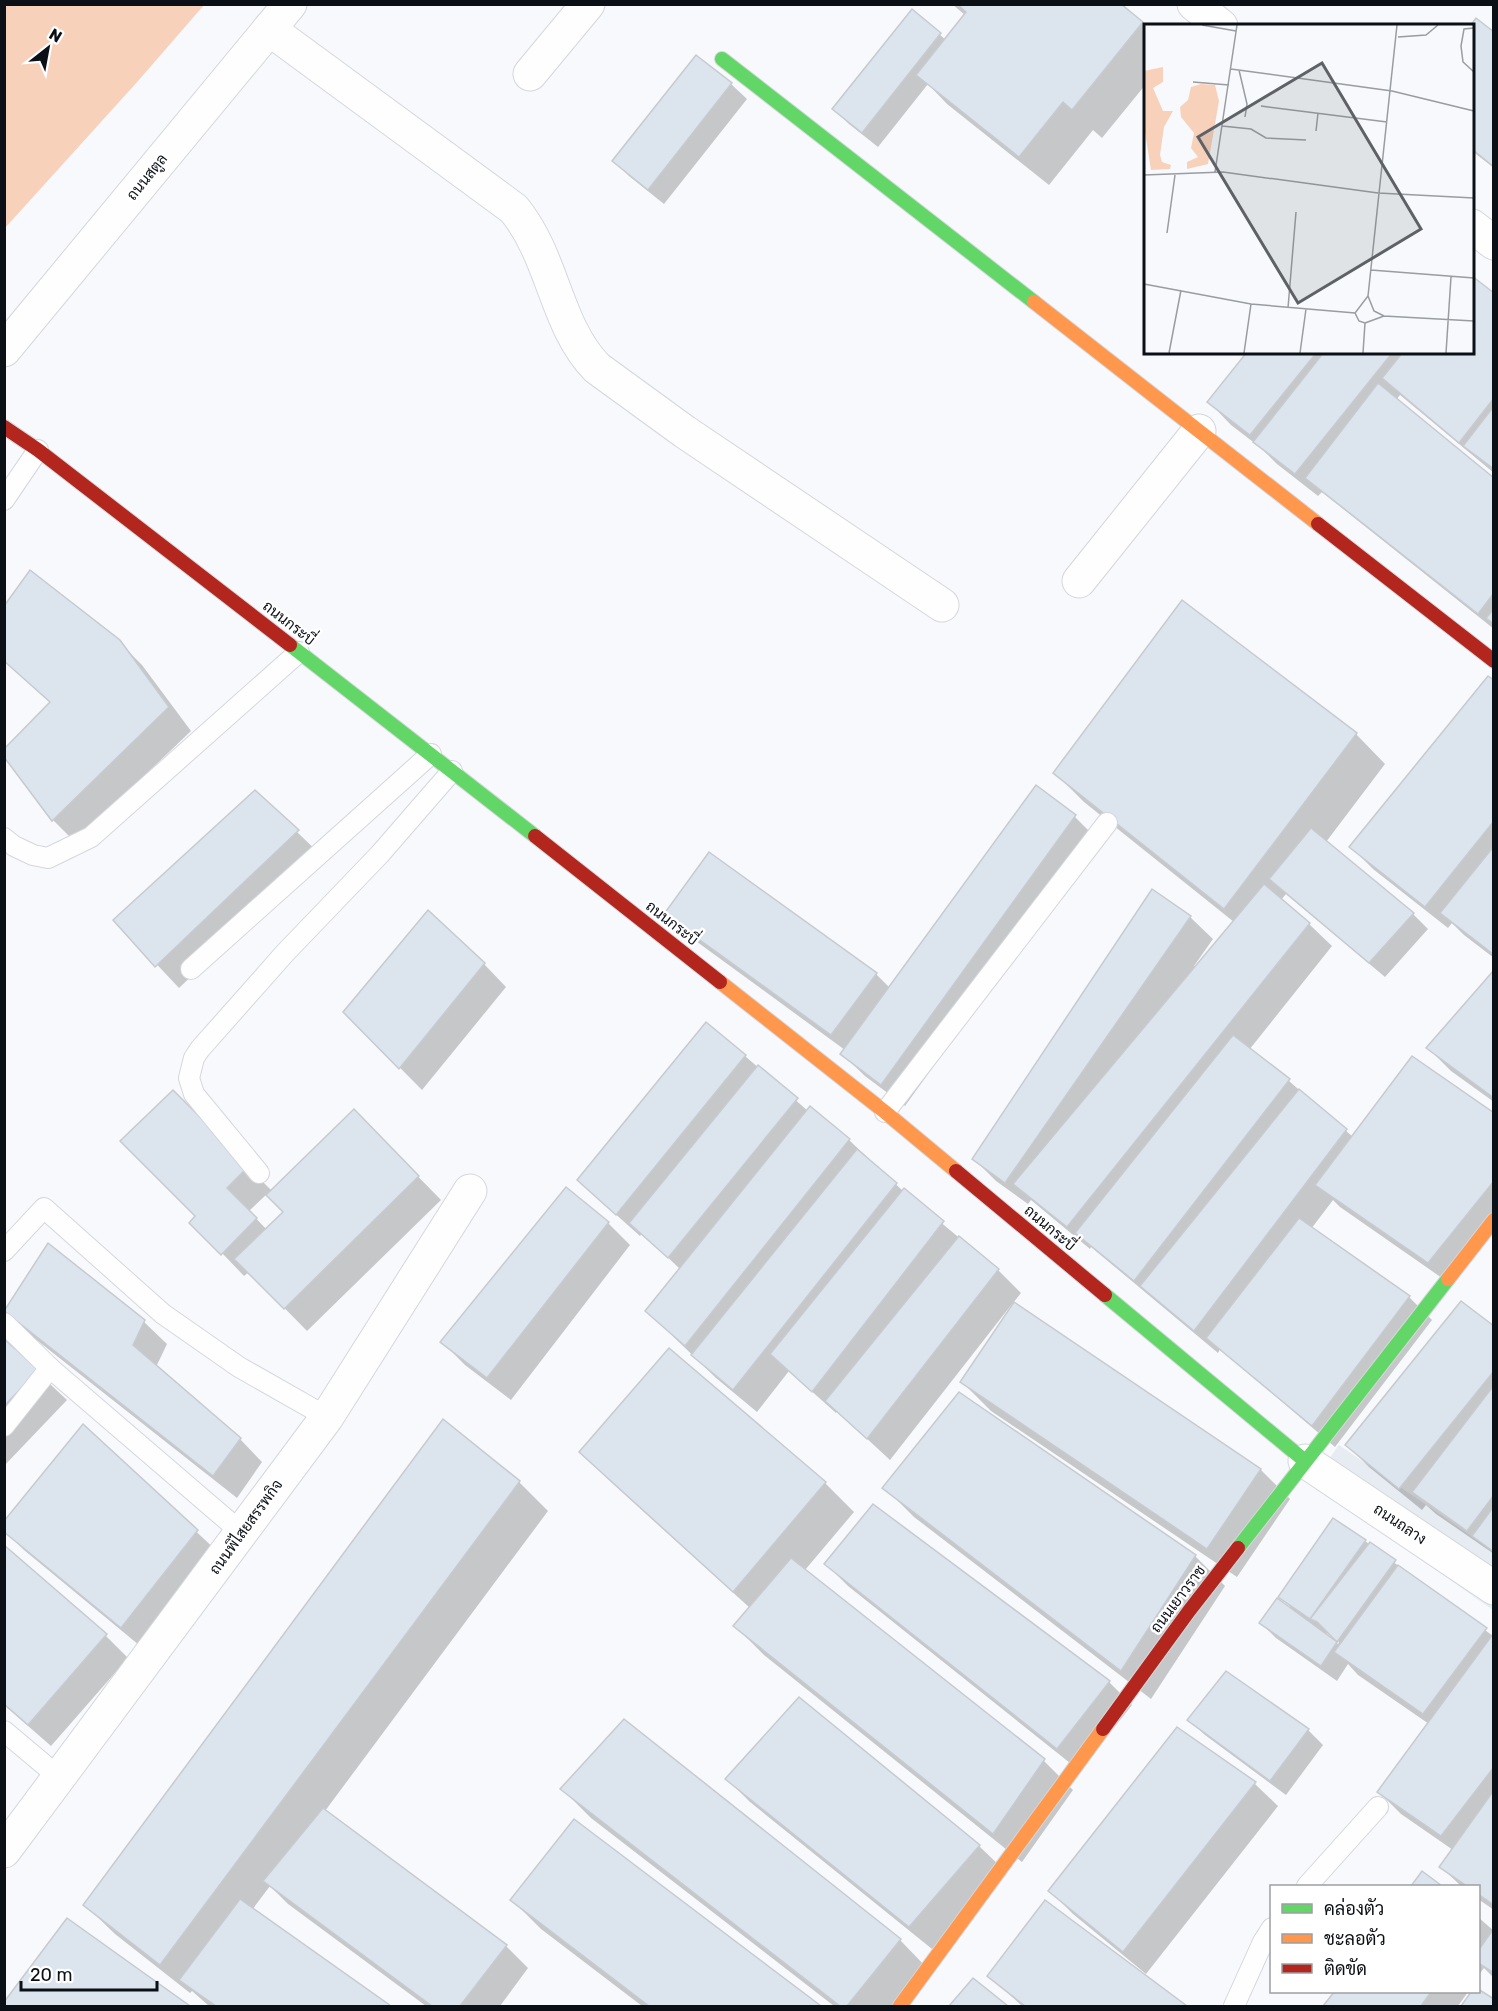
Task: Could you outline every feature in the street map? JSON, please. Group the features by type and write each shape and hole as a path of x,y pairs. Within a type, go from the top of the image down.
{"street":[{"name":"ถนนสตูล","path":"4,350 290,4"},
{"path":"530,74 588,4"},
{"path":"1194,4 1219,24"},
{"path":"269,29 514,209 526,225 544,260 574,340 584,356 597,368 685,432 942,605"},
{"path":"722,59 1494,661"},
{"path":"1474,227 1494,243"},
{"name":"ถนนกระบี่","path":"4,428 38,450 299,652 885,1112 1305,1461"},
{"path":"1079,581 1199,431"},
{"name":"ถนนพิไสยสรรพกิจ","path":"4,1851 327,1416 470,1191"},
{"name":"ถนนเยาวราช","path":"900,2007 1189,1611 1494,1220"},
{"name":"ถนนถลาง","path":"1305,1461 1494,1588"}],"lane":[{"path":"4,500 38,450"},
{"path":"4,838 14,846 33,855 48,858 91,837 299,652"},
{"path":"191,969 430,754"},
{"path":"259,1173 194,1094 189,1078 194,1058 285,953 380,854 452,771"},
{"path":"885,1112 1107,823"},
{"path":"4,1251 44,1208 163,1314 239,1367 327,1416"},
{"path":"4,1323 50,1368 241,1532"},
{"path":"4,1425 50,1368"},
{"path":"4,1731 60,1778"},
{"path":"1309,1885 1378,1807"},
{"path":"1234,2007 1270,1931"}],"shaded area":[{"path":"5,4 204,5 5,228"},
{"path":"1339,1445 1493,1551 1493,1610 1312,1483"}],"building":[{"path":"957,4 1121,4 1143,22 1072,110 1063,102 1019,157 916,75 966,12"},
{"path":"912,9 941,33 862,133 832,109"},
{"path":"1476,18 1494,32 1494,167 1474,151 1474,24 1472,24"},
{"path":"696,55 732,83 648,190 612,161"},
{"path":"1474,278 1494,293 1494,398 1459,443 1382,378 1401,354 1474,354"},
{"path":"1245,354 1315,354 1250,435 1207,402"},
{"path":"1322,354 1391,354 1295,474 1253,442"},
{"path":"1378,383 1494,478 1494,593 1478,614 1305,478"},
{"path":"1494,406 1494,469 1463,446"},
{"path":"30,570 120,640 169,707 52,821 4,757 4,749 50,702 4,661 4,606"},
{"path":"1182,600 1357,733 1224,909 1053,773"},
{"path":"1494,609 1494,624 1486,618"},
{"path":"1488,676 1494,680 1494,821 1425,907 1349,847"},
{"path":"1036,785 1076,815 881,1085 840,1054"},
{"path":"255,790 299,830 155,967 113,920"},
{"path":"1311,828 1414,913 1369,963 1269,879"},
{"path":"1494,846 1494,954 1493,954 1440,913"},
{"path":"709,852 877,973 831,1035 664,914"},
{"path":"1264,884 1310,923 1067,1227 1013,1184"},
{"path":"1152,889 1191,916 1005,1183 972,1159"},
{"path":"428,910 485,963 399,1069 343,1012"},
{"path":"1494,970 1494,1098 1426,1048"},
{"path":"706,1022 746,1055 616,1215 577,1180"},
{"path":"1233,1035 1290,1079 1134,1281 1075,1233"},
{"path":"1412,1056 1494,1113 1494,1181 1428,1263 1315,1185"},
{"path":"758,1065 798,1098 668,1258 629,1223"},
{"path":"1299,1089 1347,1129 1194,1331 1140,1286"},
{"path":"173,1090 249,1166 227,1188 257,1218 221,1255 189,1223 195,1216 120,1141"},
{"path":"810,1106 850,1139 685,1346 645,1311"},
{"path":"354,1109 419,1176 284,1309 234,1259 283,1212 266,1195"},
{"path":"857,1149 897,1183 733,1390 691,1355"},
{"path":"566,1187 609,1222 487,1378 440,1342"},
{"path":"904,1188 944,1221 812,1392 770,1354"},
{"path":"1299,1218 1410,1296 1312,1426 1206,1338"},
{"path":"959,1236 999,1269 867,1439 825,1401"},
{"path":"48,1243 145,1320 133,1345 241,1438 213,1476 4,1311"},
{"path":"1461,1301 1494,1326 1494,1371 1399,1489 1345,1445"},
{"path":"1014,1302 1261,1469 1207,1549 960,1382"},
{"path":"4,1339 39,1370 4,1406"},
{"path":"669,1348 826,1482 733,1592 579,1452"},
{"path":"1494,1385 1494,1495 1467,1531 1412,1492"},
{"path":"959,1392 1196,1555 1121,1671 882,1488"},
{"path":"443,1419 520,1481 160,1965 83,1905"},
{"path":"83,1424 198,1530 121,1628 4,1532 4,1521"},
{"path":"873,1504 1110,1681 1057,1749 824,1564"},
{"path":"1494,1506 1494,1552 1472,1536"},
{"path":"1333,1518 1366,1540 1310,1619 1278,1597"},
{"path":"1370,1542 1396,1560 1337,1642 1317,1622 1310,1619"},
{"path":"4,1545 107,1634 28,1725 4,1704"},
{"path":"791,1558 1045,1759 993,1834 733,1626"},
{"path":"1398,1565 1487,1628 1423,1714 1334,1652"},
{"path":"1277,1598 1337,1642 1321,1666 1259,1623"},
{"path":"1493,1634 1494,1767 1441,1836 1377,1792"},
{"path":"1226,1671 1309,1729 1270,1781 1187,1720"},
{"path":"799,1697 980,1845 909,1927 725,1779"},
{"path":"624,1719 901,1939 847,2006 840,2006 560,1789"},
{"path":"1177,1727 1256,1782 1123,1952 1048,1891"},
{"path":"1494,1790 1494,1905 1480,1895 1480,1885 1466,1885 1439,1867"},
{"path":"323,1808 507,1945 460,2006 432,2006 263,1881"},
{"path":"574,1819 821,2006 649,2006 510,1900"},
{"path":"1422,1871 1441,1885 1412,1885"},
{"path":"240,1899 391,2006 216,2006 179,1980"},
{"path":"1045,1900 1187,2006 1025,2006 987,1976"},
{"path":"67,1918 190,2006 4,2006 4,2002"},
{"path":"1494,1928 1494,1973 1480,1964 1480,1948"},
{"path":"973,1978 1008,2006 949,2006"},
{"path":"1480,1990 1494,1999 1494,2006 1461,2006 1470,1993 1480,1993"},
{"path":"1333,1993 1430,1993 1421,2006 1323,2006"}],"traffic: fast":[{"path":"722,59 1034,302"},
{"path":"290,645 535,836"},
{"path":"1238,1548 1448,1279"},
{"path":"1105,1295 1305,1461"}],"traffic: slow":[{"path":"1034,302 1318,524"},
{"path":"720,982 956,1171"},
{"path":"1448,1279 1494,1220"},
{"path":"900,2006 1103,1729"}],"traffic: jam":[{"path":"4,427 38,450 290,645"},
{"path":"1318,524 1494,661"},
{"path":"535,836 720,982"},
{"path":"956,1171 1105,1295"},
{"path":"1103,1729 1238,1548"}]}
